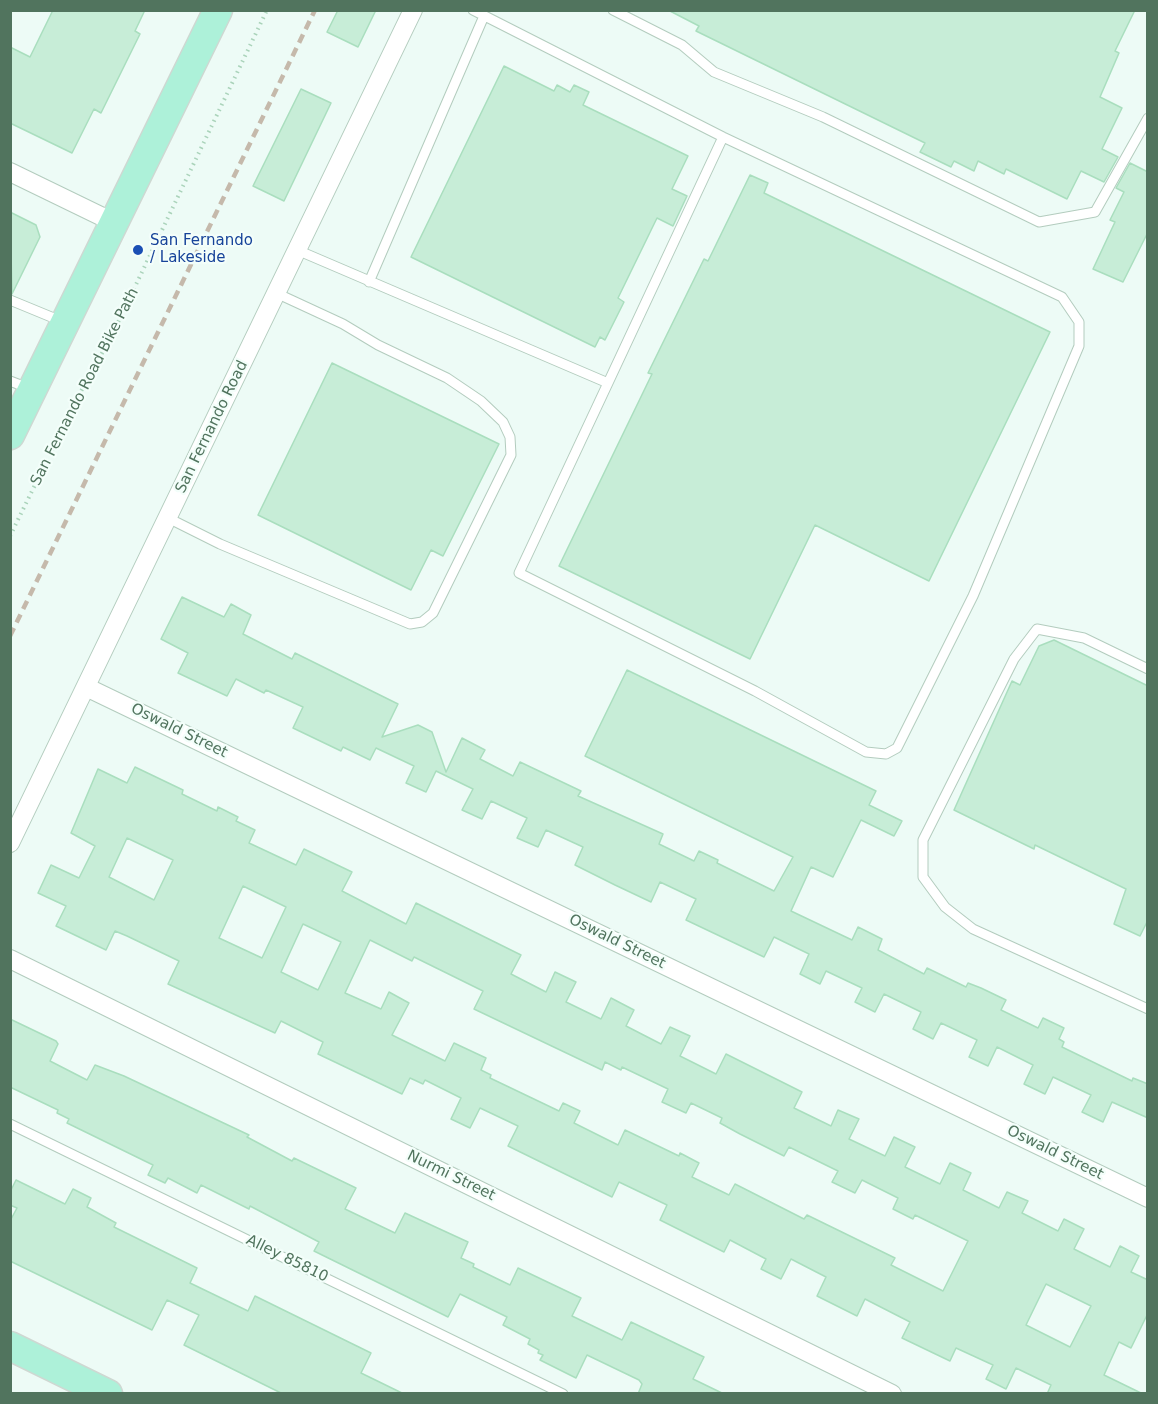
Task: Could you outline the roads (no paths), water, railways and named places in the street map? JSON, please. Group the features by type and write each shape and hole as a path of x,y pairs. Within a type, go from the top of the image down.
{"main road":[{"path":"10,435 22,386 66,323 218,10"},
{"path":"10,1346 108,1394"}],"street":[{"name":"San Fernando Road","path":"10,843 412,10"},
{"path":"10,172 115,222"},
{"name":"Oswald Street","path":"86,687 1148,1197"},
{"name":"Nurmi Street","path":"10,959 892,1394"}],"lane":[{"path":"473,10 723,137 1062,297 1079,322 1079,346 974,596 897,748 886,754 866,752 755,691 519,573 723,137"},
{"path":"613,10 682,45 714,72 823,117 1039,222 1095,212 1148,118"},
{"path":"369,282 484,16"},
{"path":"297,250 608,383"},
{"path":"168,518 220,544 410,624 422,622 433,614 510,455 510,437 503,422 481,401 447,378 378,345 343,324 276,293"},
{"path":"10,300 66,323"},
{"path":"1148,669 1084,638 1036,629 1014,659 923,840 923,877 945,907 974,929 1148,1009"},
{"name":"Alley 85810","path":"10,1124 563,1394"}],"railway":[{"path":"10,636 315,10"}],"place":[{"name":"San Fernando / Lakeside","path":"138,250"}]}
